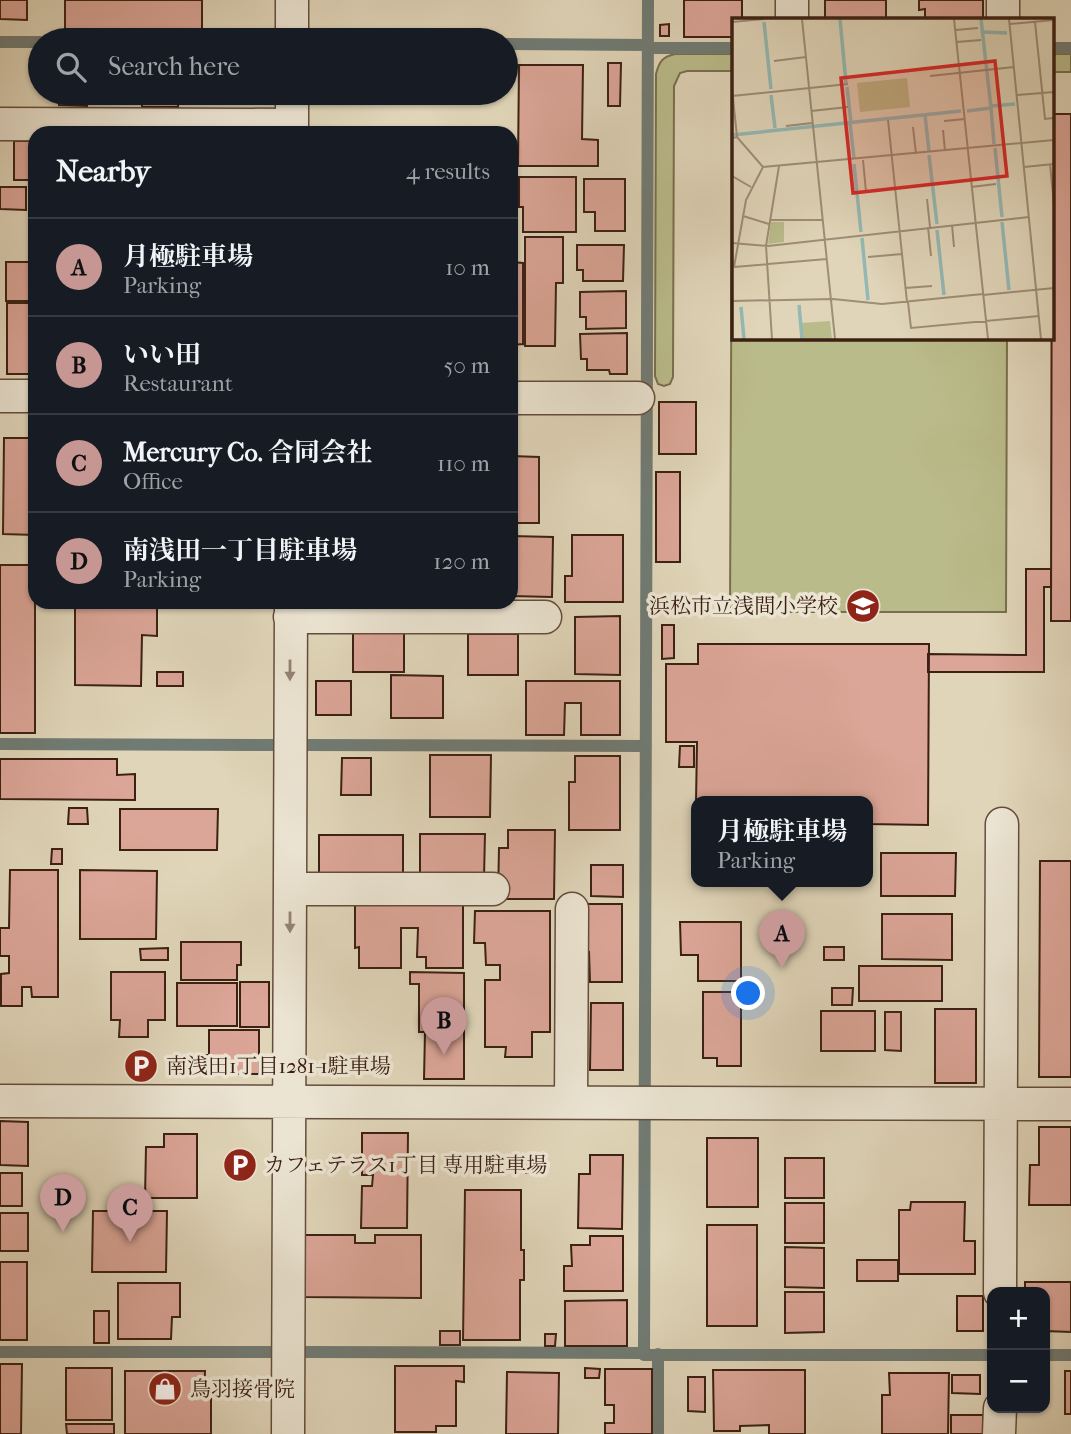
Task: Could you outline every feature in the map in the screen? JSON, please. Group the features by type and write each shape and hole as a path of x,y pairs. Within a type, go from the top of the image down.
{"street":[{"path":"292,0 292,28"},
{"path":"792,0 792,18"},
{"path":"1003,0 1003,18"},
{"path":"292,105 292,126"},
{"path":"0,124 117,126"},
{"path":"0,396 28,396"},
{"path":"518,398 638,398"},
{"path":"288,1434 290,609 545,617"},
{"path":"1000,1287 1002,824"},
{"path":"290,889 493,889"},
{"path":"571,1102 572,909"},
{"path":"0,1101 1071,1104"},
{"path":"999,1434 1000,1413"}],"green space":[{"path":"675,54 732,54 732,71 687,71 680,73 674,86 673,377 670,384 664,386 658,384 655,376 656,74 658,66 667,57"},
{"path":"1054,54 1071,54 1071,72 1054,72"},
{"path":"732,149 732,340 1007,340 1006,612 730,612"}],"building":[{"path":"0,0 27,0 27,20 0,19"},
{"path":"65,0 202,0 202,28 65,28"},
{"path":"684,0 742,0 742,18 732,18 732,37 684,37"},
{"path":"825,0 886,0 886,18 825,18"},
{"path":"919,0 983,0 983,18 925,18 925,9 919,10"},
{"path":"669,24 669,36 660,36 660,25"},
{"path":"608,63 621,63 620,106 608,106"},
{"path":"519,65 583,65 582,139 598,140 598,166 518,166"},
{"path":"142,105 178,105 178,107"},
{"path":"1054,114 1071,114 1071,621 1051,621"},
{"path":"14,141 28,141 28,180 14,180"},
{"path":"519,177 576,177 576,232 523,232 523,207 519,207"},
{"path":"584,179 625,179 625,231 595,231 595,212 584,212"},
{"path":"0,187 26,187 26,210 0,209"},
{"path":"525,237 563,237 563,283 556,283 555,346 525,346"},
{"path":"577,245 624,245 623,281 583,281 583,270 577,270"},
{"path":"6,262 28,262 28,301 6,301"},
{"path":"518,263 523,263 523,344 518,344"},
{"path":"626,291 626,328 586,329 586,317 580,317 580,292"},
{"path":"7,303 28,303 28,374 7,374"},
{"path":"627,333 627,374 610,374 609,370 587,370 587,359 581,359 580,334"},
{"path":"659,402 696,402 696,454 659,454"},
{"path":"4,438 28,438 28,535 3,534"},
{"path":"518,456 539,457 539,523 518,523"},
{"path":"656,472 680,472 680,562 656,562"},
{"path":"572,535 623,535 623,602 565,602 565,576 572,576"},
{"path":"518,536 553,537 552,597 518,596"},
{"path":"0,565 28,565 28,609 35,609 35,733 0,733"},
{"path":"1026,569 1051,569 1051,587 1044,587 1044,672 928,672 928,654 1026,655"},
{"path":"75,609 157,609 157,636 142,635 141,686 75,685"},
{"path":"620,616 620,675 575,674 575,617"},
{"path":"662,625 674,625 674,658 662,659"},
{"path":"353,629 404,630 404,672 353,672"},
{"path":"468,634 518,634 518,675 468,675"},
{"path":"698,644 929,644 928,825 873,824 873,796 696,796 697,742 666,742 666,664 698,664"},
{"path":"157,672 183,672 183,686 157,686"},
{"path":"391,675 443,676 443,718 391,718"},
{"path":"316,681 351,681 351,715 316,715"},
{"path":"526,681 620,681 620,735 581,735 581,703 565,703 564,735 526,735"},
{"path":"680,746 694,746 694,767 679,767"},
{"path":"430,755 491,755 490,817 430,817"},
{"path":"575,756 620,756 620,830 569,830 569,782 575,782"},
{"path":"342,758 371,758 371,795 341,795"},
{"path":"0,759 117,759 117,775 135,774 135,800 0,799"},
{"path":"69,808 87,808 88,824 68,824"},
{"path":"120,809 218,809 217,850 120,850"},
{"path":"508,830 555,830 554,899 498,899 499,848 508,848"},
{"path":"420,834 485,834 484,877 420,877"},
{"path":"319,835 403,835 403,875 319,875"},
{"path":"52,849 62,849 62,864 51,864"},
{"path":"881,853 956,853 955,896 881,896"},
{"path":"1040,861 1071,861 1071,1077 1039,1077"},
{"path":"591,865 623,865 623,897 591,896"},
{"path":"10,870 58,870 58,997 32,997 31,987 22,987 22,1006 1,1006 1,974 9,973 9,956 0,956 0,928 9,928"},
{"path":"80,870 157,871 156,939 80,939"},
{"path":"355,904 463,904 463,968 426,968 426,957 417,957 418,928 401,928 401,968 359,968 359,947 355,948"},
{"path":"586,904 622,904 622,982 590,982 589,952 585,952"},
{"path":"475,911 550,911 550,1032 532,1032 532,1057 505,1057 506,1047 485,1047 485,980 500,980 500,965 486,965 485,943 474,943"},
{"path":"882,914 952,914 952,960 882,959"},
{"path":"680,922 741,922 741,981 698,981 698,955 681,955"},
{"path":"181,942 241,942 241,965 237,965 237,980 181,980"},
{"path":"824,947 844,947 844,960 824,960"},
{"path":"168,948 168,960 141,960 140,949"},
{"path":"859,966 942,966 942,1001 859,1001"},
{"path":"111,972 165,972 165,1020 148,1020 148,1037 119,1037 120,1020 111,1020"},
{"path":"410,972 464,973 464,1079 424,1079 425,1032 419,1032 419,984 410,984"},
{"path":"240,982 269,982 269,1027 240,1027"},
{"path":"177,983 237,983 237,1026 177,1026"},
{"path":"832,988 853,988 852,1005 832,1005"},
{"path":"703,992 741,992 741,1066 717,1066 717,1058 703,1058"},
{"path":"591,1003 623,1003 623,1070 590,1070"},
{"path":"935,1009 976,1009 976,1083 935,1083"},
{"path":"821,1011 875,1011 875,1051 821,1051"},
{"path":"885,1012 901,1012 901,1051 885,1050"},
{"path":"209,1030 259,1030 259,1074 203,1073 203,1055 209,1055"},
{"path":"0,1121 28,1122 28,1166 0,1165"},
{"path":"1039,1127 1071,1127 1071,1205 1029,1205 1030,1165 1039,1165"},
{"path":"362,1133 408,1133 407,1228 361,1228 362,1186 372,1186 373,1175 362,1175"},
{"path":"164,1134 197,1134 197,1198 145,1198 146,1147 164,1147"},
{"path":"707,1138 758,1138 758,1207 707,1207"},
{"path":"590,1155 623,1155 622,1229 578,1228 579,1174 590,1174"},
{"path":"785,1158 824,1158 824,1198 785,1198"},
{"path":"526,1160 541,1160 542,1173 526,1173"},
{"path":"0,1173 22,1173 22,1206 0,1206"},
{"path":"465,1190 521,1190 524,1280 520,1280 520,1340 463,1340"},
{"path":"911,1202 965,1202 964,1241 975,1241 975,1274 899,1274 899,1210 910,1210"},
{"path":"785,1203 824,1203 824,1243 785,1243"},
{"path":"93,1211 167,1211 166,1272 92,1272"},
{"path":"0,1213 28,1213 28,1251 0,1251"},
{"path":"707,1225 757,1225 757,1326 707,1326"},
{"path":"305,1235 355,1235 355,1243 375,1243 375,1235 421,1235 421,1298 304,1297"},
{"path":"590,1236 623,1236 623,1291 564,1291 564,1266 572,1266 571,1245 590,1245"},
{"path":"785,1247 824,1248 824,1288 785,1287"},
{"path":"857,1260 898,1260 898,1281 857,1281"},
{"path":"0,1262 27,1262 27,1340 0,1340"},
{"path":"1025,1282 1071,1282 1071,1332 1050,1331 1050,1287 1025,1287"},
{"path":"118,1283 180,1283 180,1317 172,1317 171,1339 118,1339"},
{"path":"785,1292 824,1292 824,1332 785,1333"},
{"path":"957,1296 983,1296 983,1331 957,1331"},
{"path":"627,1300 627,1346 565,1346 565,1301"},
{"path":"94,1311 109,1311 109,1343 94,1343"},
{"path":"440,1331 460,1331 460,1345 440,1345"},
{"path":"545,1334 556,1334 555,1346 545,1346"},
{"path":"0,1364 22,1364 21,1434 0,1434"},
{"path":"395,1366 464,1366 464,1382 456,1381 456,1426 436,1426 436,1432 395,1432"},
{"path":"66,1368 112,1368 112,1420 66,1420"},
{"path":"585,1368 600,1369 599,1378 585,1378"},
{"path":"605,1369 652,1369 652,1434 605,1434 605,1423 614,1423 614,1405 605,1405"},
{"path":"713,1370 805,1370 805,1434 769,1434 769,1425 740,1426 740,1431 714,1431"},
{"path":"125,1371 205,1371 204,1399 211,1399 211,1434 125,1434"},
{"path":"1065,1371 1071,1371 1071,1414 1065,1414"},
{"path":"507,1372 559,1373 558,1434 506,1434"},
{"path":"889,1373 949,1373 948,1434 882,1434 882,1395 890,1395"},
{"path":"952,1375 980,1375 980,1394 952,1393"},
{"path":"688,1377 705,1377 705,1412 688,1411"},
{"path":"951,1415 983,1415 983,1434 951,1434"},
{"path":"66,1424 114,1424 114,1434 67,1434"}],"waterway":[{"path":"648,0 644,1355 987,1355"},
{"path":"0,42 28,42"},
{"path":"518,44 648,45"},
{"path":"647,48 732,48"},
{"path":"1054,48 1071,48"},
{"path":"0,744 276,745"},
{"path":"302,745 646,746"},
{"path":"0,1352 274,1352"},
{"path":"304,1352 644,1353"},
{"path":"658,1354 658,1434"},
{"path":"1050,1355 1071,1355"}],"place":[{"name":"浜松市立浅間小学校","path":"863,606"},
{"name":"月極駐車場","path":"782,968"},
{"name":"いい田","path":"444,1055"},
{"name":"南浅田1丁目1281-1駐車場","path":"141,1066"},
{"name":"カフェテラス1丁目 専用駐車場","path":"240,1165"},
{"name":"南浅田一丁目駐車場","path":"63,1232"},
{"name":"Mercury Co. 合同会社","path":"130,1242"},
{"name":"鳥羽接骨院","path":"165,1389"}]}
